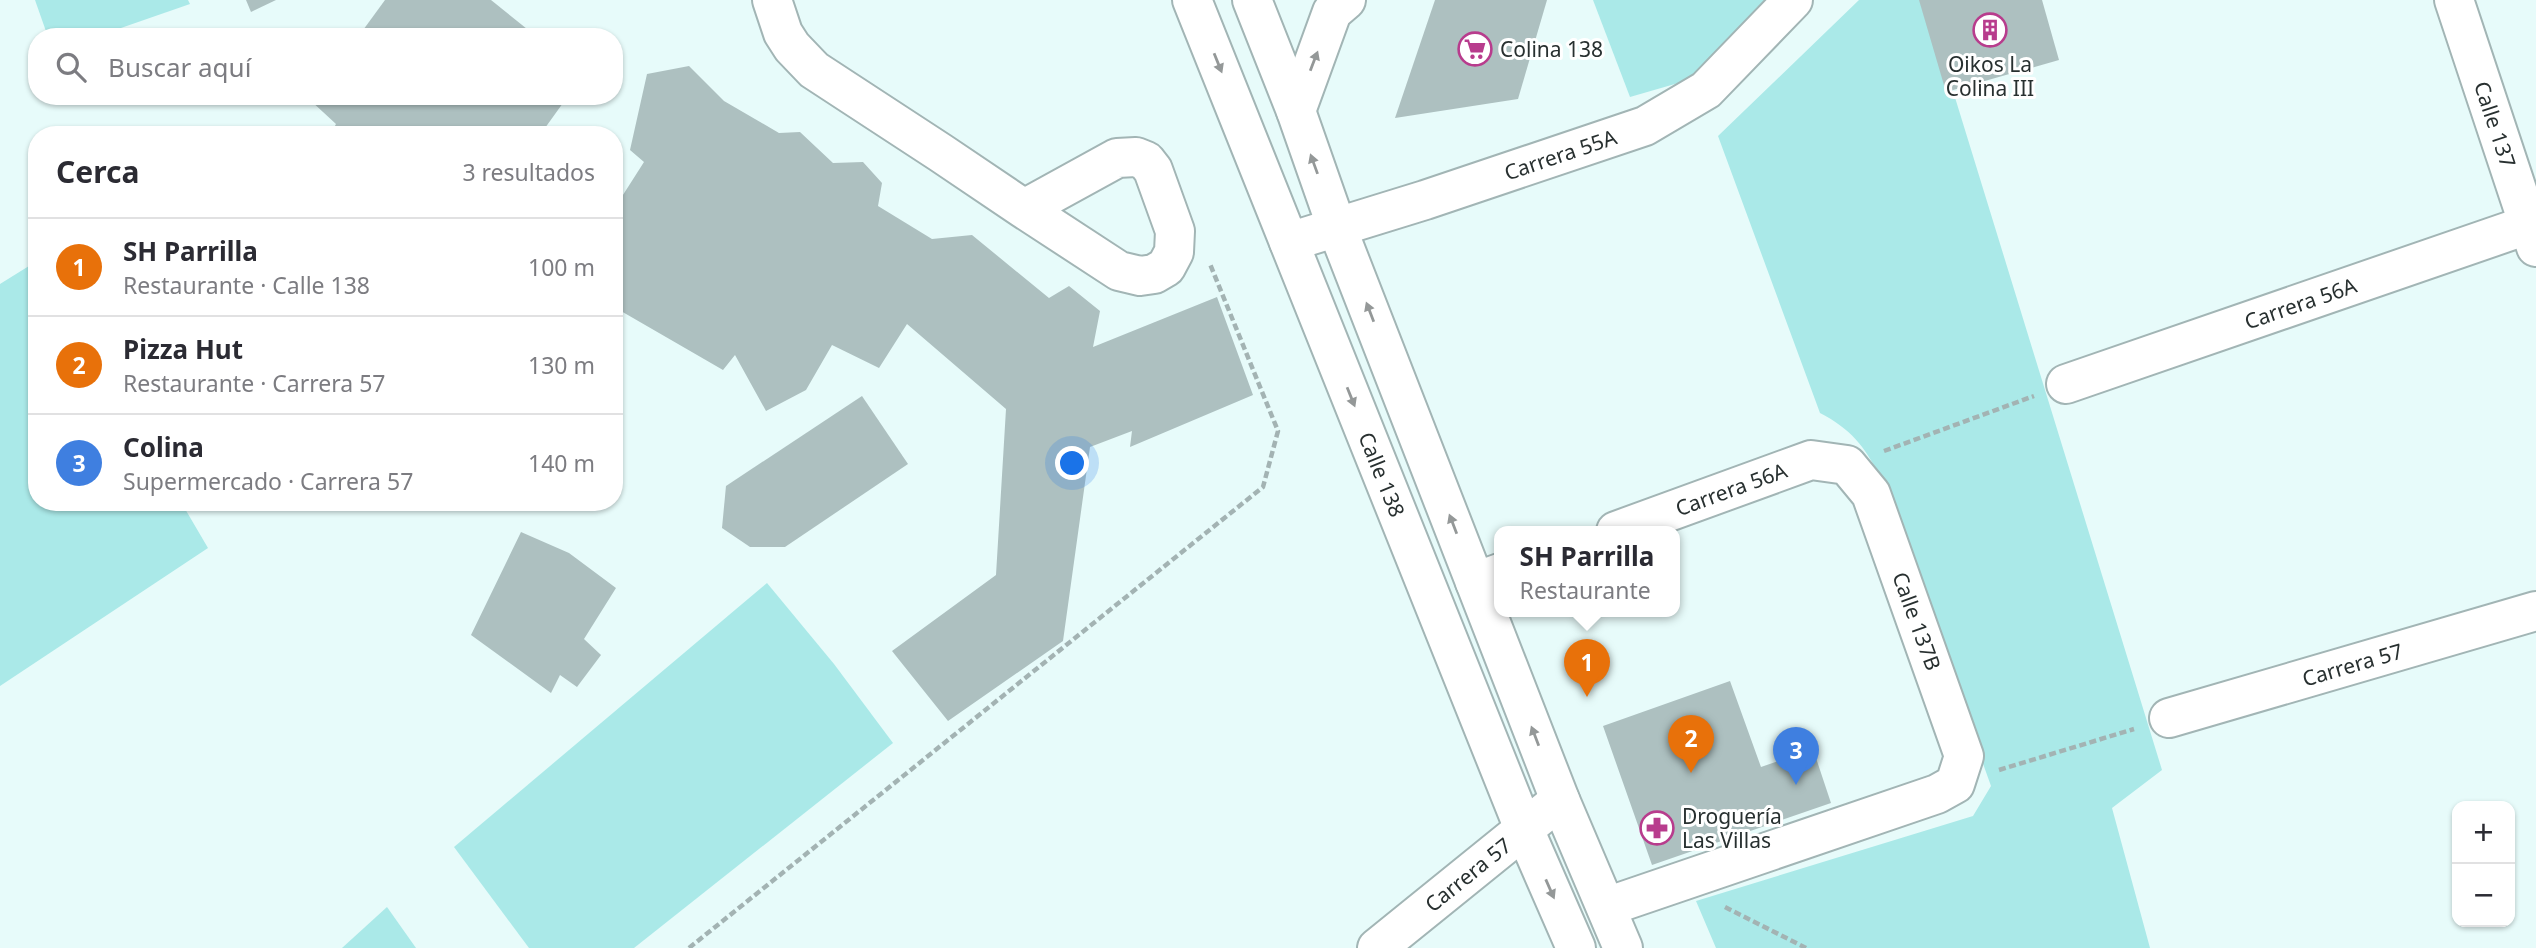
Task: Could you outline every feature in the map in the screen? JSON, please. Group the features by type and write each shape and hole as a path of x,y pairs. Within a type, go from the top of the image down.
{"street":[{"path":"772,0 783,33 814,70 1024,209 1119,271 1129,275 1154,274 1166,267 1174,252 1175,231 1153,170 1146,161 1126,156 1117,158 1024,209"},
{"name":"Calle 138","path":"1192,0 1524,829 1576,948"},
{"path":"1252,0 1296,111 1337,228 1494,599"},
{"name":"Carrera 55A","path":"1289,242 1645,126 1706,90 1793,0"},
{"name":"Calle 137","path":"2454,0 2533,232"},
{"path":"1296,111 1333,4"},
{"name":"Carrera 56A","path":"2066,384 2533,232"},
{"name":"Carrera 56A","path":"1630,526 1811,460 1847,465"},
{"name":"Calle 137B","path":"1847,465 1871,494 1964,756 1955,784"},
{"name":"Carrera 57","path":"2169,718 2536,611"},
{"path":"1500,617 1560,800 1623,948"},
{"path":"1606,907 1937,794 1955,784"},
{"name":"Carrera 57","path":"1377,948 1560,800"}],"path":[{"path":"689,948 1264,487 1278,431 1209,262 1175,231"},
{"path":"1847,465 2066,384"},
{"path":"1955,784 2169,718"},
{"path":"1677,883 1806,948"}],"shaded area":[{"path":"35,0 188,0 190,4 121,28 45,28"},
{"path":"1593,0 1769,0 1699,77 1630,97"},
{"path":"1859,0 1925,0 2162,770 2112,808 2150,948 1716,948 1696,901 1973,816 1991,786 1880,476 1856,439 1820,413 1718,136"},
{"path":"28,267 28,511 186,511 208,548 0,686 0,284"},
{"path":"767,583 834,664 893,743 634,948 529,948 454,847"},
{"path":"387,907 416,948 342,948"}],"building":[{"path":"246,0 276,0 251,12"},
{"path":"385,0 491,0 526,28 365,28"},
{"name":"Colina 138","path":"1435,0 1547,0 1518,99 1395,118"},
{"name":"Oikos La Colina III","path":"1919,0 2042,0 2059,60 1946,92"},
{"path":"689,66 724,101 779,133 800,132 833,163 863,162 882,183 878,206 932,239 972,235 1049,298 1069,286 1100,311 1093,347 1217,297 1253,395 1130,447 1132,431 1090,447 1063,641 948,721 892,651 996,575 1006,409 907,324 879,368 832,345 806,390 766,411 735,355 723,370 623,312 623,195 644,162 630,150 647,74"},
{"path":"315,105 562,105 546,126 335,126 336,124"},
{"path":"862,396 908,464 785,547 750,547 722,528 726,486"},
{"path":"521,532 569,553 616,588 584,639 601,655 577,687 560,675 551,693 471,635"},
{"path":"1730,681 1761,767 1813,749 1831,803 1652,865 1603,726"}],"place":[{"name":"Oikos La Colina III","path":"1990,30"},
{"name":"Colina 138","path":"1475,49"},
{"name":"SH Parrilla","path":"1587,697"},
{"name":"Pizza Hut","path":"1691,773"},
{"name":"Colina","path":"1796,785"},
{"name":"Droguería Las Villas","path":"1657,828"}]}
